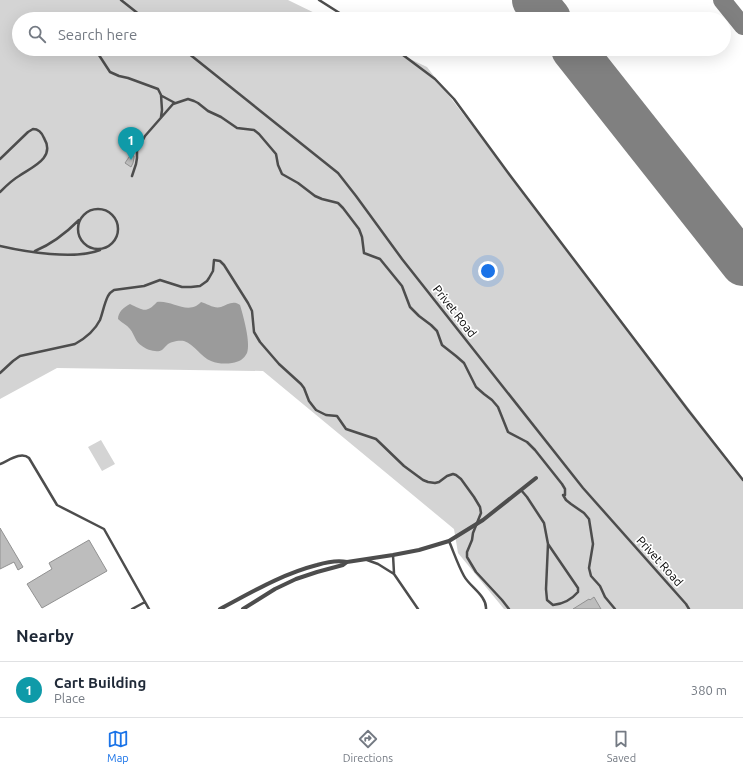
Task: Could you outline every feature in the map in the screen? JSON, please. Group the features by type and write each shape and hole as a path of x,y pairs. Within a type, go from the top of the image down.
{"street":[{"path":"243,609 275,589 296,579 343,565 347,562 393,556 449,541 483,520 536,478"},
{"path":"220,609 288,574 340,560 347,562"}],"lane":[{"path":"121,0 136,12"},
{"path":"319,0 338,12"},
{"path":"100,56 110,72 158,89 161,95 161,118"},
{"name":"Privet Road","path":"192,56 338,173 402,258 583,488 689,609"},
{"path":"404,56 434,79 454,99 576,263 743,480"},
{"path":"161,95 175,103"},
{"path":"132,176 136,164 137,151 146,136 173,104 188,99 198,103 208,112 237,128 254,130 276,154 278,165 282,174 298,183 315,196 338,203 344,208 359,229 362,237 364,252 380,259 402,286 410,306 419,316 437,331 442,345 464,363 476,387 498,407 508,432 527,442 535,450 562,484 565,489 565,495 563,495 566,500 584,513 589,519 593,544 589,572 600,586 605,597 615,609"},
{"path":"0,159 33,129 38,129 47,143 44,159 15,178 0,192"},
{"path":"0,246 34,252 70,255 97,252 111,245 116,240 119,228 118,222 114,216 103,209 97,208 90,210 84,214 70,230 52,243 34,252"},
{"path":"80,220 78,234 81,240 92,248 99,250 105,248"},
{"path":"0,373 20,356 75,344 80,341 98,323 108,296 114,290 144,286 160,280 182,287 196,287 204,284 209,278 214,260 220,261 230,272 250,307 253,315 254,332 260,342 279,364 301,384 309,401 316,410 326,415 337,416 346,429 351,432 367,435 376,439 404,466 423,480 435,483 442,481 450,475 459,476 480,508 480,513 467,552 467,557 476,572 509,609"},
{"path":"0,464 21,455 26,455 56,505 104,529 149,609"},
{"path":"521,490 544,523 548,544 547,600 553,605 562,604 576,595 578,588 548,544"},
{"path":"449,541 464,577 484,599 486,609"},
{"path":"393,556 394,574"},
{"path":"364,559 378,564 394,574 418,609"},
{"path":"132,609 145,602"}],"shaded area":[{"path":"0,0 288,0 313,12 12,12 12,56 404,56 427,67 743,479 743,609 504,609 458,553 454,529 263,371 57,368 0,399"},
{"path":"157,302 187,308 196,306 201,302 216,307 221,307 232,303 240,305 245,322 248,343 246,355 243,359 237,362 222,364 207,359 184,341 170,343 160,351 152,351 144,347 138,342 132,331 118,319 118,316 122,310 130,304 144,310 150,308"},
{"path":"101,440 115,464 102,471 88,447"}],"building":[{"path":"131,154 134,158 131,167 125,163"},
{"path":"0,528 23,567 18,570 14,562 0,569"},
{"path":"89,540 107,571 42,608 27,584 52,569 49,563"},
{"path":"594,597 601,609 573,609 589,599 590,600"}],"taxiway":[{"path":"722,0 743,26"}],"runway":[{"path":"534,0 543,12"},
{"path":"579,56 743,264"}],"place":[{"name":"Cart Building","path":"131,160"}]}
